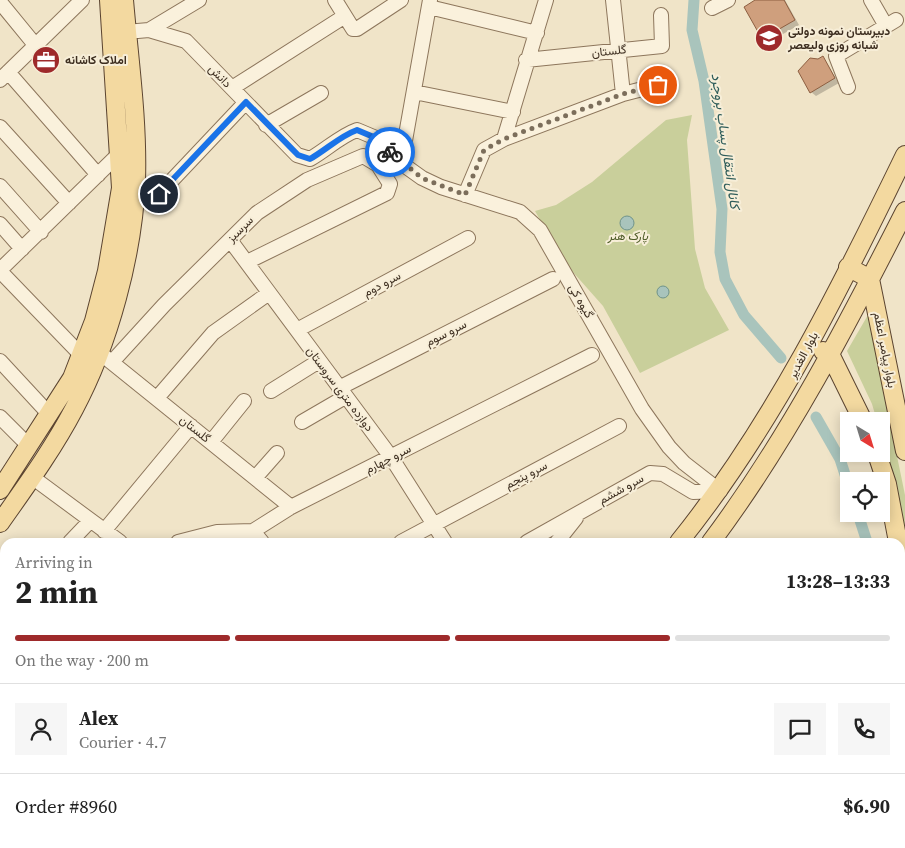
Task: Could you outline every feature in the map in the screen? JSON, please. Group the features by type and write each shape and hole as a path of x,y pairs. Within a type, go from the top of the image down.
{"main road":[{"path":"0,490 50,415 72,378 95,353 107,271 119,209 120,153 109,0"},
{"path":"0,523 32,477 74,409 123,268 135,199 135,154 124,0"},
{"name":"بلوار الغدیر","path":"682,538 720,491 750,446 809,344 905,155"},
{"name":"بلوار الغدیر","path":"714,538 752,484 830,354 905,211"},
{"path":"848,268 870,279"},
{"name":"بلوار پیامبر اعظم","path":"870,279 905,451"},
{"path":"809,344 830,354 859,412"},
{"path":"880,462 887,484 897,538"}],"street":[{"path":"82,0 4,76 98,175"},
{"name":"دانش","path":"149,30 199,0"},
{"path":"335,0 353,29 357,29 401,0"},
{"path":"504,139 526,60 546,0"},
{"path":"613,0 623,94"},
{"path":"713,0 712,8 728,0"},
{"path":"848,88 836,56 891,23 871,0"},
{"path":"0,2 36,46"},
{"path":"401,163 430,3 536,33"},
{"name":"گلستان","path":"526,60 662,46 661,15"},
{"path":"232,88 345,16"},
{"name":"دانش","path":"126,32 149,30 186,41 246,102 266,126 298,155 310,159"},
{"path":"465,195 484,150 504,139 623,94 658,85"},
{"path":"414,92 513,112"},
{"path":"266,126 321,93"},
{"path":"159,194 246,102"},
{"path":"0,127 69,204"},
{"path":"320,175 310,159 332,147 344,134 357,130 376,138 401,163"},
{"path":"0,271 120,153"},
{"name":"سرسبز","path":"95,353 164,305 257,213 271,202 307,180 363,156 378,165 390,184 387,193 247,262"},
{"name":"گیوه کی","path":"401,163 422,178 465,195 520,212 540,230 642,409 669,447 684,463 720,491"},
{"path":"0,186 40,232"},
{"path":"0,224 22,249"},
{"name":"سرو دوم","path":"296,330 468,238"},
{"name":"دوازده متری سروستان","path":"230,240 391,457 442,538"},
{"name":"گلستان","path":"0,271 95,353 157,398 292,507"},
{"name":"سرو سوم","path":"302,422 342,392 553,279"},
{"path":"157,398 213,333 269,293"},
{"name":"سرو چهارم","path":"253,531 292,507 592,355"},
{"path":"0,361 50,415"},
{"path":"271,391 319,361"},
{"path":"211,442 244,401"},
{"path":"0,417 29,446"},
{"path":"104,531 192,426"},
{"name":"سرو پنجم","path":"409,538 619,426"},
{"path":"255,478 277,453"},
{"name":"سرو ششم","path":"534,538 650,473 662,474 693,492 720,491"},
{"path":"32,477 114,538"},
{"path":"560,538 581,511"},
{"path":"74,538 90,521"},
{"path":"194,538 217,532 253,531"},
{"path":"248,538 253,531"},
{"path":"253,531 259,538"}],"green space":[{"name":"پارک هنر","path":"692,115 687,140 695,249 705,288 729,330 640,373 603,306 564,262 535,211 556,205 592,182 666,120"},
{"path":"872,308 872,335 888,412 874,412 847,351"},
{"path":"890,422 905,495 905,527 888,462"}],"water":[{"path":"624,216 630,216 634,223 630,230 624,230 620,226 620,220"},
{"path":"663,286 669,292 663,298 657,292"}],"building":[{"path":"755,0 784,0 795,20 762,39 744,7"},
{"path":"823,56 835,78 810,93 798,71 810,58 818,59"}],"waterway":[{"name":"کانال انتقال پساب بروجرد","path":"694,0 692,30 704,81 722,209 720,252 725,279 744,315 781,358"},
{"name":"کانال انتقال پساب بروجرد","path":"816,417 840,459 844,472"},
{"name":"کانال انتقال پساب بروجرد","path":"861,522 866,538"}],"way so far":[{"path":"390,152 401,163 422,178 465,195 484,150 504,139 623,94 658,85"}],"place":[{"name":"دبیرستان نمونه دولتی شبانه روزی ولیعصر","path":"769,38"},
{"name":"املاک کاشانه","path":"46,60"}],"route":[{"path":"159,194 246,102 266,126 298,155 310,159 332,147 344,134 357,130 376,138 390,152"}]}
